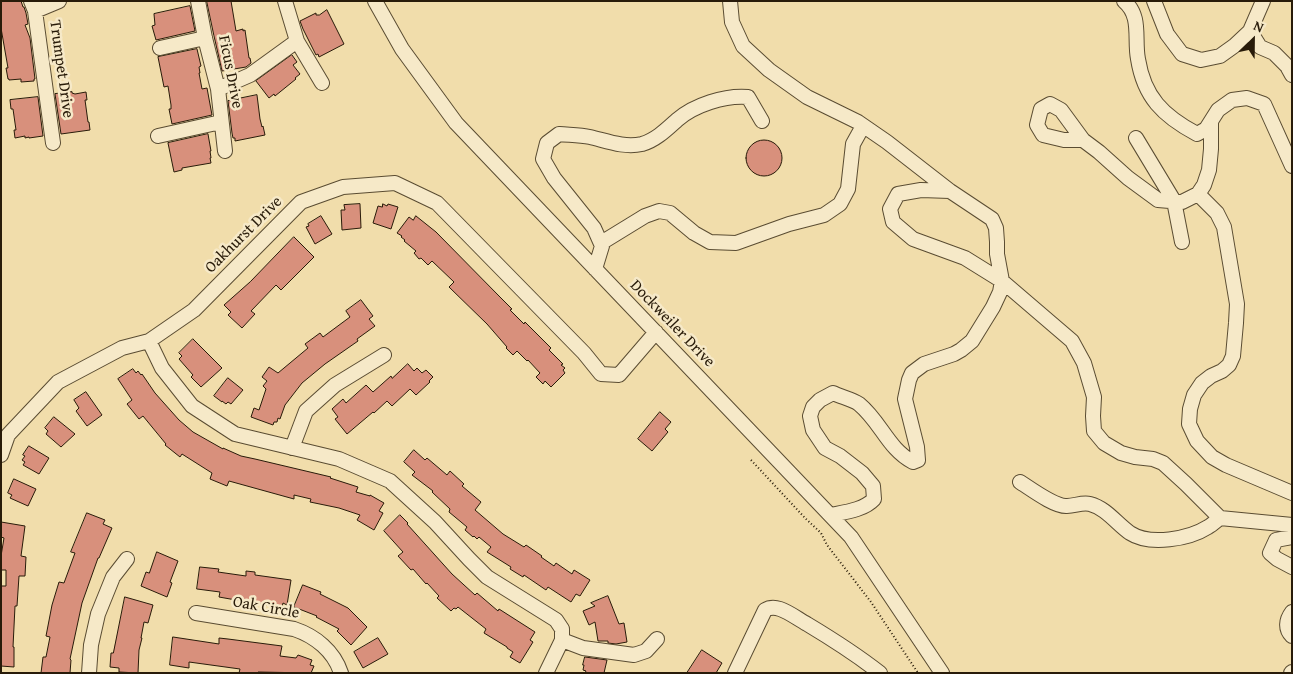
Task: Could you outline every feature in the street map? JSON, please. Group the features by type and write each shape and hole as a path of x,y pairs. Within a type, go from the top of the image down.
{"street":[{"path":"33,6 59,1"},
{"name":"Ficus Drive","path":"198,1 218,89 225,151"},
{"path":"285,1 297,40 322,83"},
{"name":"Dockweiler Drive","path":"375,1 402,49 456,123 851,537 942,673"},
{"path":"730,1 732,22 743,46 769,70 807,97 863,126 902,152 950,191 992,219 996,228 997,254 1002,281 1000,292 993,307 972,341 954,354 924,364 912,373 909,380 905,399 917,448 918,460 913,462 904,458 896,451 879,426 856,402 833,393 820,400 813,407 810,416 813,430 825,448 840,456 862,473 873,486 874,499 869,504 854,510 830,515"},
{"path":"1124,1 1129,6 1137,23 1137,57 1143,81 1154,102 1178,124 1196,134 1206,129 1218,110 1232,100 1247,98 1264,104 1292,166"},
{"path":"1154,1 1167,34 1182,54 1201,60 1220,56 1250,31 1263,1"},
{"name":"Trumpet Drive","path":"33,6 53,143"},
{"path":"1250,31 1260,47 1274,52 1287,66 1292,75"},
{"path":"160,48 205,38"},
{"path":"218,89 250,75 297,40"},
{"path":"595,268 602,246 601,243 594,228 554,178 543,159 547,143 559,134 589,137 619,145 643,144 664,133 678,119 698,106 738,96 748,97 762,121"},
{"path":"1083,140 1128,178 1158,200 1182,202 1198,194 1204,185 1209,170 1211,121"},
{"path":"158,136 221,122"},
{"path":"601,243 645,216 659,211 670,213 694,233 710,242 736,243 789,224 824,215 840,204 848,189 853,144 863,126"},
{"path":"1136,138 1174,201 1182,242"},
{"name":"Oakhurst Drive","path":"1,455 8,435 58,382 122,348 149,341 194,310 301,202 343,187 395,183 437,203 584,353 601,374 619,375 656,332"},
{"path":"950,191 921,190 898,194 890,209 893,222 913,239 965,258 1002,281 1072,341 1084,363 1094,397 1094,431 1104,443 1121,453 1153,459 1163,463 1220,518 1292,525"},
{"path":"1198,194 1217,213 1224,227 1237,304 1233,356 1229,366 1202,383 1194,395 1190,409 1189,424 1197,441 1212,458 1292,493"},
{"path":"149,341 162,368 192,406 235,434 339,459 390,481 435,522 488,577 556,620 562,629 562,640 546,673"},
{"path":"292,448 306,411 334,385 384,355"},
{"path":"1020,482 1041,496 1066,506 1077,503 1089,503 1100,508 1132,534 1144,538 1165,541 1185,536 1206,528 1220,518"},
{"path":"1292,538 1276,540 1270,553 1292,567"},
{"path":"89,673 91,645 98,614 113,577 127,559"},
{"path":"738,671 765,610 779,608 828,636 880,673"},
{"path":"1292,612 1287,620 1288,632 1292,636"},
{"name":"Oak Circle","path":"196,613 294,629 306,633 326,648 338,662 341,673"},
{"path":"562,640 583,648 634,655 646,651 657,639"}],"path":[{"path":"751,460 821,533 827,545 871,602 918,673"}],"building":[{"path":"1,1 21,1 24,7 28,24 25,25 30,38 34,81 21,82 21,79 8,79 1,28"},
{"path":"207,1 231,1 236,31 245,30 251,63 246,67 222,71"},
{"path":"190,6 195,31 156,40 152,26 155,25 154,14"},
{"path":"327,10 344,44 319,57 318,54 316,55 300,21 316,13 316,15 319,15"},
{"path":"197,49 201,66 199,67 199,73 202,89 207,88 212,115 172,124 168,86 164,87 158,57"},
{"path":"292,55 297,62 293,65 300,74 275,96 274,94 269,98 256,81"},
{"path":"72,92 75,94 86,92 87,100 85,100 90,130 61,134 55,94"},
{"path":"257,95 260,119 265,135 235,141 232,133 228,101"},
{"path":"38,97 43,136 15,138 14,130 16,130 10,100"},
{"path":"208,134 211,163 182,168 182,170 174,172 168,143"},
{"path":"764,140 771,141 777,145 781,151 781,165 777,171 771,175 764,176 757,175 751,171 747,165 746,158 747,151 751,145 757,141"},
{"path":"360,204 361,228 342,230 341,210 345,210 344,205"},
{"path":"383,204 398,207 391,229 373,223 378,206 382,207"},
{"path":"321,216 332,234 315,244 306,227"},
{"path":"416,216 436,232 512,309 510,310 551,348 549,350 563,364 561,365 565,368 563,370 565,373 551,387 545,381 543,384 536,377 540,373 528,360 517,351 513,355 487,324 449,287 454,282 432,261 428,265 421,258 419,259 414,253 416,251 397,233 409,217 413,220"},
{"path":"294,237 314,257 281,290 276,285 251,311 255,314 242,328 228,315 231,312 224,305 250,282"},
{"path":"361,300 373,316 369,319 375,326 302,383 285,405 280,419 278,418 277,422 274,422 273,425 251,417 254,408 259,410 266,389 263,386 267,381 262,377 269,367 278,373 308,348 305,344 320,333 323,337 350,317 346,311"},
{"path":"193,339 222,368 201,387 191,377 193,375 179,359 182,356 179,353"},
{"path":"408,364 414,371 417,368 422,373 426,370 433,377 430,382 416,395 410,389 392,406 387,401 347,434 335,419 338,417 332,409 343,399 346,403 366,385 373,392"},
{"path":"133,369 136,373 138,371 142,374 155,393 179,420 193,432 223,449 241,456 331,477 358,487 356,492 370,495 384,503 379,511 383,513 374,530 357,520 360,515 310,502 311,499 294,495 294,499 229,481 227,486 210,479 212,473 182,454 180,457 165,445 143,416 139,419 127,404 132,400 118,379"},
{"path":"228,378 243,390 231,404 228,402 226,404 214,396"},
{"path":"86,392 102,415 87,426 76,411 79,408 74,400"},
{"path":"660,412 671,422 665,429 668,432 652,451 638,439"},
{"path":"54,417 75,434 61,447 46,434 48,431 45,428"},
{"path":"29,446 49,458 39,474 23,465 25,462 22,460 25,456 23,455"},
{"path":"414,450 447,475 450,471 464,484 462,486 481,502 475,510 503,534 524,547 526,545 554,566 556,563 572,574 574,570 590,580 580,596 576,594 571,602 548,587 546,590 524,575 523,577 487,552 491,547 479,537 477,539 473,537 465,530 467,527 449,512 450,509 433,491 412,475 415,472 404,462"},
{"path":"14,479 36,489 28,506 10,498 12,495 8,493"},
{"path":"87,513 105,520 103,524 112,528 98,558 82,603 70,659 70,673 41,673 43,657 46,657 50,637 46,636 52,605 59,582 64,583 75,553 71,552"},
{"path":"400,515 452,574 475,595 477,593 498,611 499,609 535,632 530,640 533,642 520,663 510,657 513,652 484,633 486,629 458,607 451,611 437,598 439,596 427,583 398,556 403,552 384,531"},
{"path":"1,522 25,526 21,556 26,557 25,576 19,576 17,606 15,606 14,667 1,666 1,586 6,586 6,570 1,570 4,538 1,537"},
{"path":"157,552 178,561 170,582 172,583 167,597 141,586 146,572 149,573"},
{"path":"200,567 219,569 218,572 246,576 246,571 255,572 255,575 291,580 287,605 283,603 282,607 247,602 219,597 220,592 197,589"},
{"path":"303,585 321,592 320,594 348,608 367,627 351,645 337,631 339,629 317,616 294,607"},
{"path":"608,596 619,624 624,623 627,642 616,644 608,643 608,641 598,641 595,622 589,625 583,611 595,606 591,603"},
{"path":"125,597 153,605 148,623 144,622 139,650 138,673 119,672 119,668 110,667 111,653 113,653"},
{"path":"173,637 219,644 219,638 282,646 280,656 296,658 298,655 312,660 310,665 314,666 311,673 239,673 240,669 189,662 189,668 170,665"},
{"path":"378,638 388,654 363,668 354,652"},
{"path":"702,650 722,663 716,673 687,673"},
{"path":"585,657 607,660 604,673 585,673 583,665"}]}
